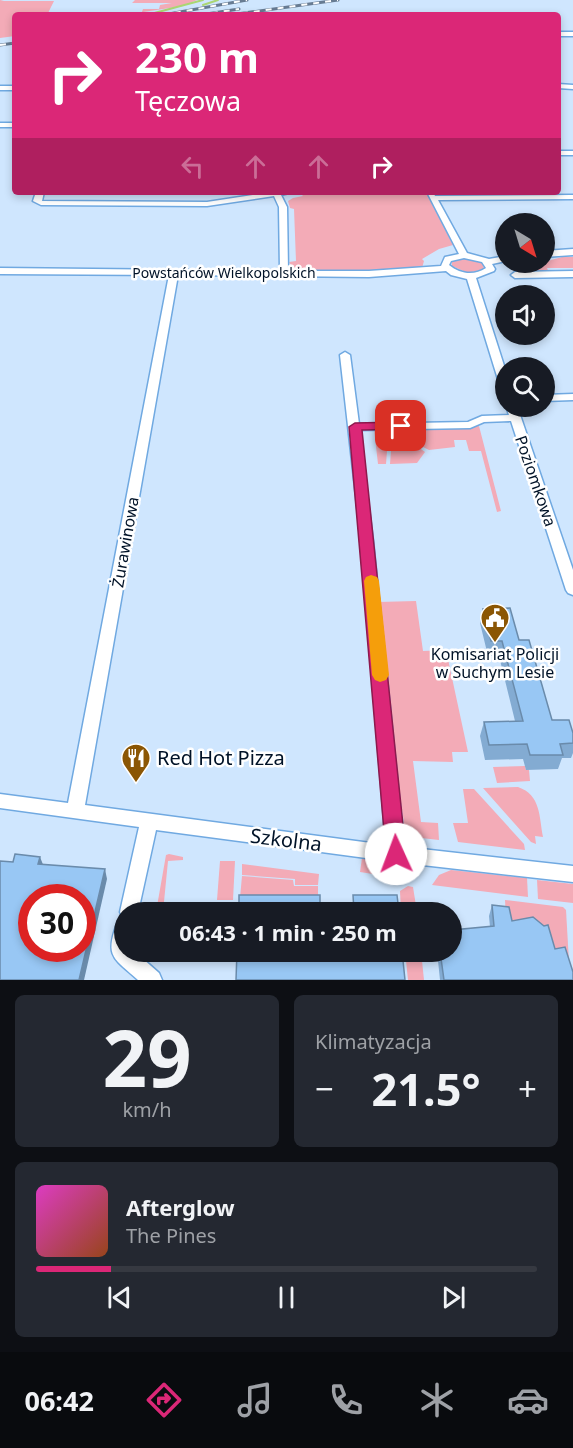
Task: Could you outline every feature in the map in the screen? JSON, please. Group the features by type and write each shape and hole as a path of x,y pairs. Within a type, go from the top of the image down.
{"street":[{"path":"39,195 37,201 41,203 207,204 264,195"},
{"path":"278,195 283,207 284,274"},
{"path":"431,195 573,197"},
{"path":"431,195 465,255"},
{"path":"555,253 573,252"},
{"path":"465,255 476,256 488,262 491,265 489,272 471,276 459,275 445,265 448,259 465,255"},
{"path":"488,262 495,260"},
{"name":"Powstańców Wielkopolskich","path":"0,271 284,274 387,273 447,268"},
{"name":"Żurawinowa","path":"75,812 174,273"},
{"path":"515,275 573,274"},
{"path":"471,276 496,357"},
{"path":"345,355 355,427 396,854"},
{"path":"555,398 573,397"},
{"path":"355,427 470,425 495,416"},
{"name":"Poziomkowa","path":"515,417 571,576 573,590"},
{"name":"Szkolna","path":"0,801 396,854 573,874"},
{"path":"131,902 148,822"},
{"path":"132,962 152,980"}],"shaded area":[{"path":"0,0 54,1 48,12 12,12 12,36 0,38"},
{"path":"135,0 197,0 183,6 143,12 143,9 159,9 160,5 172,3 132,3"},
{"path":"428,195 453,245 439,249 422,259 424,261 422,268 371,271 294,270 289,262 296,261 294,209 290,208 288,201 303,196"},
{"path":"463,257 482,262 484,269 468,273 452,266 452,262"},
{"path":"573,257 573,268 555,268 555,259"},
{"path":"479,426 501,511 497,512 481,451 469,451 466,440 454,440 455,447 429,450 419,445 419,436 410,430 390,431 382,438 387,451 386,464 378,464 374,429"},
{"path":"392,433 408,433 416,438 414,444 425,452 417,463 390,464 391,451 386,437"},
{"path":"416,601 423,651 446,650 468,752 452,752 453,762 413,761 421,822 438,823 439,840 404,836 404,822 392,749 378,602"},
{"path":"525,766 526,770 529,770 530,781 497,783 493,767"},
{"path":"518,787 531,795 538,807 543,837 535,836 536,844 531,842 483,788"},
{"path":"463,789 474,789 524,844 525,850 458,842 453,823 468,823"},
{"path":"166,855 183,857 183,860 168,861 164,902 158,902"},
{"path":"362,858 396,863 406,873 392,877 360,872"},
{"path":"220,861 235,861 233,900 217,900"},
{"path":"242,864 319,874 318,885 295,885 295,879 242,875"},
{"path":"451,870 527,878 528,897 432,885 439,875"},
{"path":"242,876 293,880 294,886 318,886 318,899 240,898"},
{"path":"537,880 573,884 573,903 538,899"},
{"path":"408,886 413,887 415,902 401,902 400,891"},
{"path":"505,900 563,907 566,910 569,962 518,930 506,918"},
{"path":"406,962 422,962 424,980 408,980"}],"building":[{"path":"510,608 519,640 529,640 552,720 569,720 573,743 560,744 563,755 530,755 527,744 489,745 484,722 523,721 502,641 491,641 483,609"},
{"path":"15,854 40,857 38,864 105,869 96,907 96,884 18,884 18,962 83,962 79,980 0,980 0,861 13,862"},
{"path":"239,895 320,895 320,902 239,902"},
{"path":"353,895 397,895 398,902 353,902"},
{"path":"492,905 509,907 512,921 533,917 544,926 548,925 555,949 565,947 573,972 573,980 444,980 442,962 462,962 462,929 494,926"},
{"path":"237,962 403,962 405,980 236,980"}],"waterway":[{"path":"158,12 203,0"},
{"path":"203,5 218,0"}],"railway":[{"path":"180,12 247,0"},
{"path":"252,12 338,0"},
{"path":"220,12 239,9"},
{"path":"0,45 12,43"}],"slow traffic":[{"path":"371,581 380,675"}],"place":[{"name":"Komisariat Policji w Suchym Lesie","path":"495,644"},
{"name":"Red Hot Pizza","path":"136,784"}],"route":[{"path":"396,854 397,840 355,427 401,426"}]}
